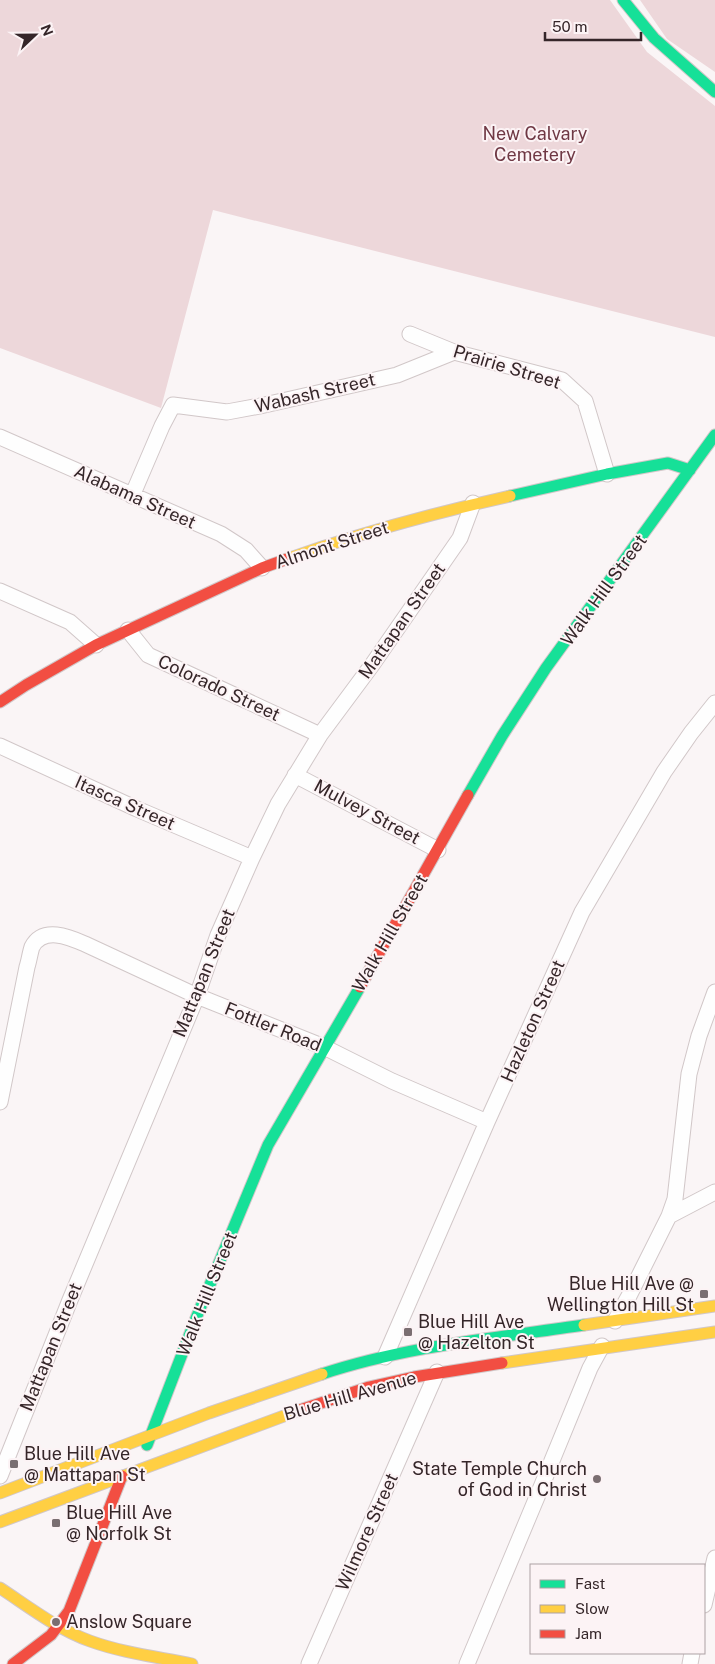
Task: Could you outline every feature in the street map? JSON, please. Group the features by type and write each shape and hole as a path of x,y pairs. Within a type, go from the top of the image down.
{"main road":[{"path":"623,0 654,38 715,92"},
{"name":"Walk Hill Street","path":"136,1470 194,1323 268,1145 502,736 536,683 715,435"},
{"name":"Almont Street","path":"0,702 96,645 262,568 334,542 473,503 606,474 668,463 690,470"},
{"name":"Blue Hill Avenue","path":"0,1493 209,1413 300,1381 385,1357 453,1344 715,1306"},
{"name":"Blue Hill Avenue","path":"0,1522 333,1398 370,1387 436,1372 715,1332"},
{"path":"12,1664 48,1639 70,1611 122,1476"},
{"path":"0,1588 60,1626 96,1644 192,1664"}],"street":[{"name":"Prairie Street","path":"410,334 454,352 562,380 585,401 606,474"},
{"name":"Wabash Street","path":"132,496 172,405 227,412 260,406 397,375 454,352"},
{"name":"Alabama Street","path":"0,437 221,534 246,550 262,568"},
{"name":"Mattapan Street","path":"0,1476 81,1272 197,996 218,935 278,804 320,735 372,666 460,538 473,503"},
{"path":"0,591 70,622 96,645"},
{"name":"Colorado Street","path":"128,630 148,655 320,735"},
{"name":"Hazleton Street","path":"385,1357 487,1122 582,912 664,772 715,703"},
{"name":"Itasca Street","path":"0,746 137,809 252,858"},
{"name":"Mulvey Street","path":"295,775 438,850"},
{"name":"Fottler Road","path":"0,1102 32,947 39,940 57,935 85,944 197,996 324,1047 392,1081 487,1122"},
{"path":"467,1664 590,1368 630,1296 669,1216 674,1199 689,1074 699,1036 715,992"},
{"path":"669,1216 715,1192"},
{"name":"Wilmore Street","path":"309,1664 436,1372"},
{"path":"705,1601 715,1558"}],"green space":[{"name":"New Calvary Cemetery","path":"0,0 610,0 647,52 715,106 715,337 213,210 161,408 0,348"},
{"path":"640,0 715,0 715,72 667,39"}],"traffic: fast":[{"path":"623,0 654,38 715,92"},
{"path":"468,795 502,736 546,668 715,435"},
{"path":"510,496 607,474 668,463 690,470"},
{"path":"147,1445 194,1323 268,1145 360,987"},
{"path":"322,1374 386,1356 584,1325"}],"traffic: slow":[{"path":"287,559 397,524 510,496"},
{"path":"584,1325 715,1306"},
{"path":"502,1363 715,1332"},
{"path":"0,1493 209,1413 322,1374"},
{"path":"0,1522 300,1410"},
{"path":"0,1588 55,1624 90,1641 128,1652 192,1664"}],"traffic: jam":[{"path":"0,702 96,645 262,568 287,559"},
{"path":"360,987 468,795"},
{"path":"300,1410 369,1387 414,1377 502,1363"},
{"path":"13,1664 51,1635 69,1611 122,1476"}],"place":[{"name":"Blue Hill Ave @ Wellington Hill St","path":"704,1294"},
{"name":"Blue Hill Ave @ Hazelton St","path":"408,1332"},
{"name":"Blue Hill Ave @ Mattapan St","path":"14,1464"},
{"name":"State Temple Church of God in Christ","path":"597,1479"},
{"name":"Blue Hill Ave @ Norfolk St","path":"56,1523"},
{"name":"Anslow Square","path":"56,1622"}]}
